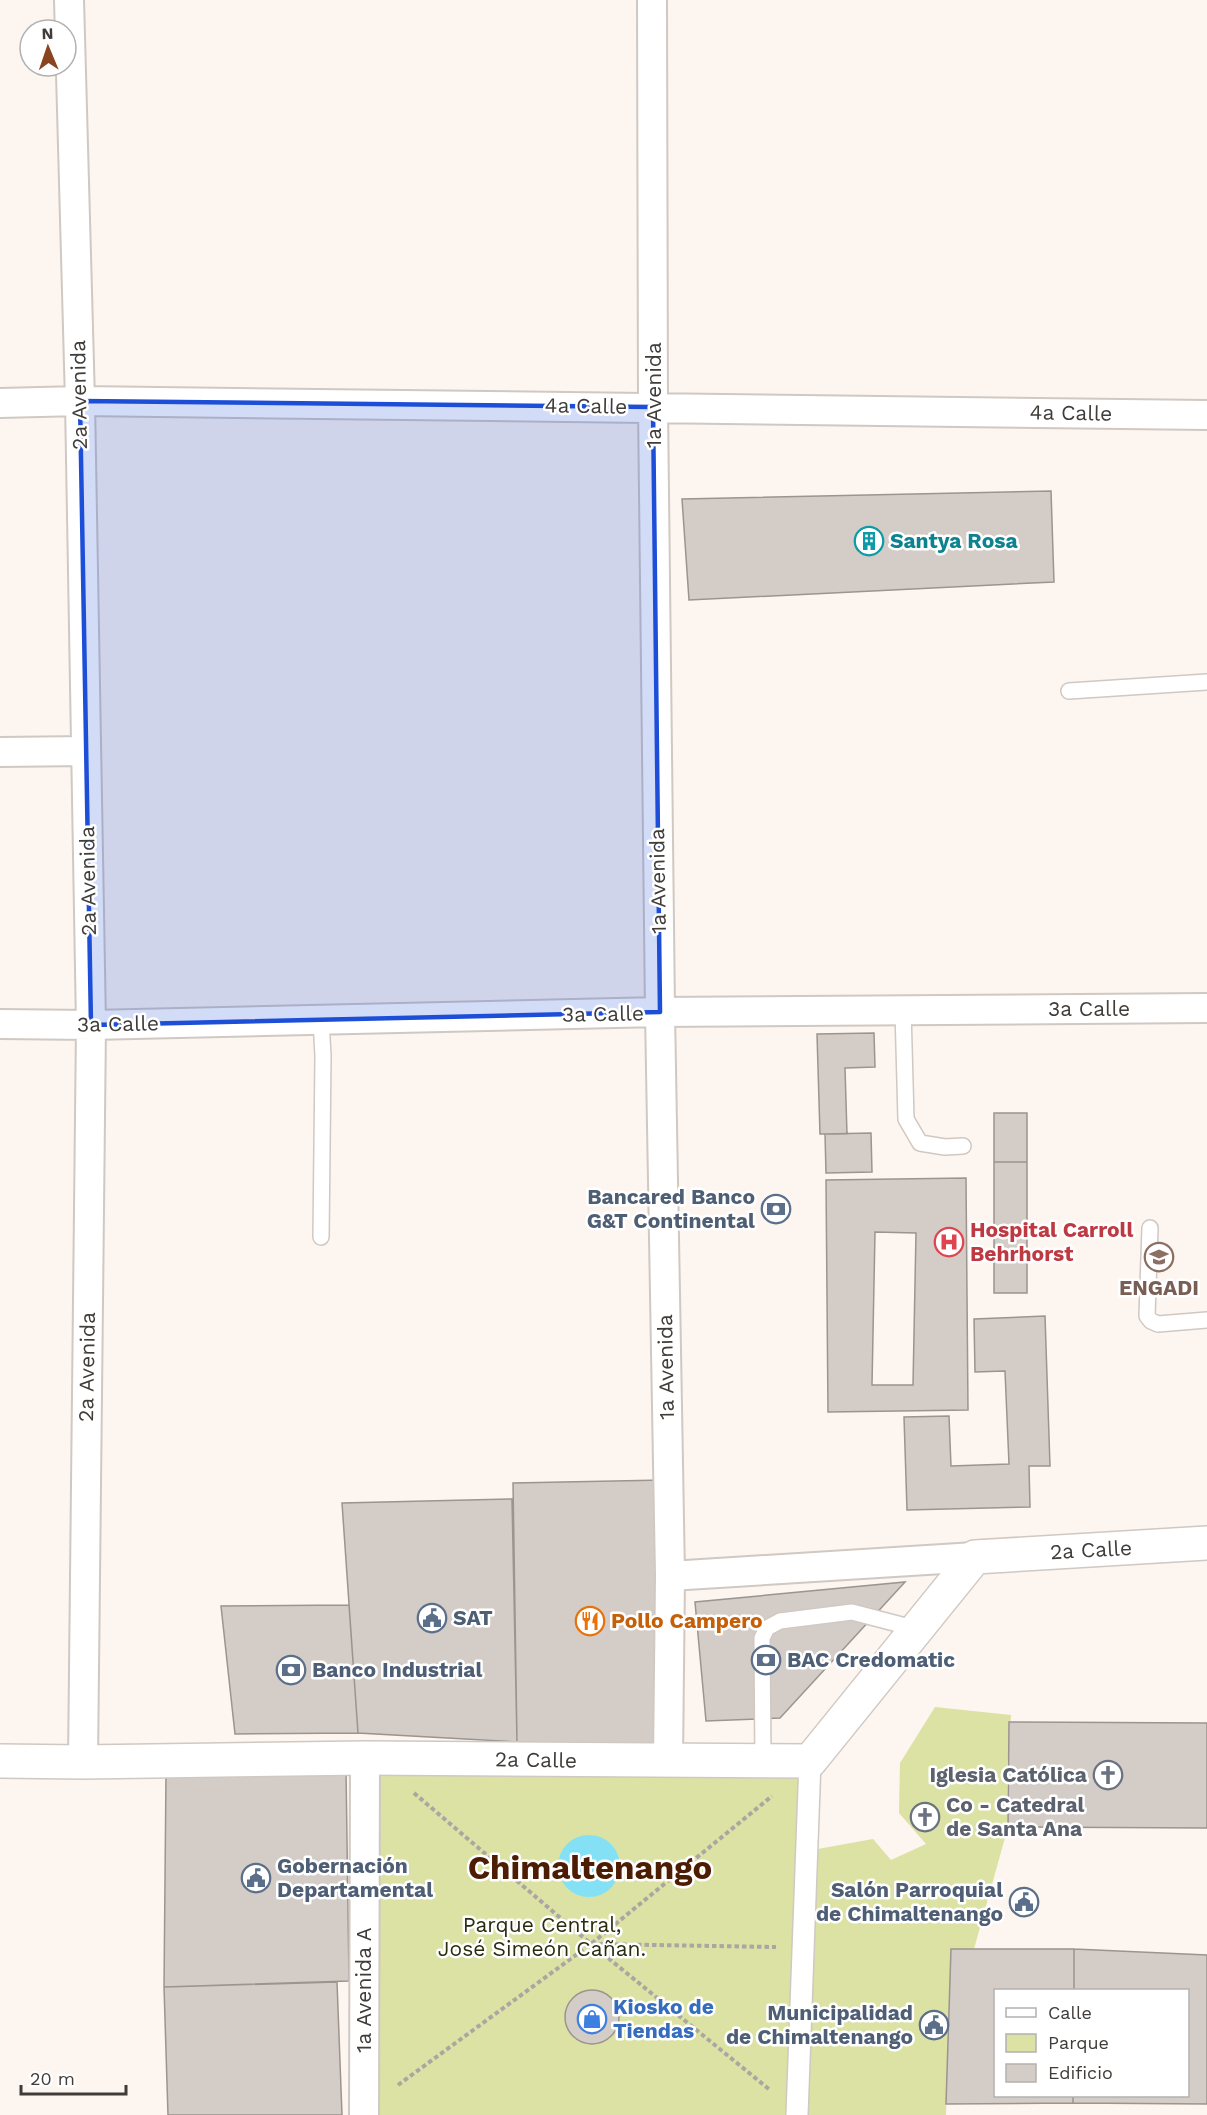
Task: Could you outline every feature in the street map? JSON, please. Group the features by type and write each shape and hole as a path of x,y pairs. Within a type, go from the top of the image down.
{"main road":[{"name":"2a Calle","path":"975,1557 1207,1543"},
{"path":"810,1761 975,1557"},
{"name":"2a Calle","path":"0,1761 365,1758 810,1761"}],"street":[{"name":"2a Avenida","path":"69,0 80,401 91,1024 83,1762"},
{"name":"1a Avenida","path":"652,0 653,407 670,1576 668,1761"},
{"name":"4a Calle","path":"0,403 80,401 1207,415"},
{"path":"0,752 86,752"},
{"name":"3a Calle","path":"0,1024 321,1020 660,1012 1207,1008"},
{"name":"2a Calle","path":"670,1576 975,1557"},
{"name":"1a Avenida A","path":"364,2112 365,1758"},
{"path":"797,2113 810,1761"}],"lane":[{"path":"1069,692 1207,682"},
{"path":"903,1010 906,1119 920,1143 963,1146"},
{"path":"321,1020 321,1237"},
{"path":"1150,1228 1147,1316 1151,1322 1158,1324 1207,1320"},
{"path":"763,1761 762,1638 766,1628 780,1621 852,1612 917,1629"}],"path":[{"path":"365,1758 388,1772 591,1944 797,2113"},
{"path":"364,2112 591,1944 769,1799 810,1761"},
{"path":"591,1944 803,1948"}],"highlighted area":[{"path":"80,401 653,407 660,1012 91,1025"}],"green space":[{"name":"Parque Central, José Simeón Cañan.","path":"935,1707 1011,1715 1007,1771 1008,1827 974,1949 951,1949 946,2115 364,2115 365,1758 810,1761 807,1851 873,1839 891,1860 926,1844 899,1813 900,1763"}],"water":[{"path":"583,1835 595,1835 611,1844 618,1854 620,1866 618,1878 611,1888 595,1897 583,1897 572,1892 563,1883 558,1872 558,1860 563,1849 572,1840"}],"building":[{"name":"Santya Rosa","path":"1051,491 1054,582 689,600 682,499"},
{"path":"874,1033 875,1067 845,1068 847,1134 820,1134 817,1034"},
{"path":"994,1113 1027,1113 1027,1162 994,1162"},
{"path":"871,1133 872,1172 826,1173 825,1134"},
{"path":"994,1162 1027,1162 1027,1293 994,1293"},
{"path":"966,1178 968,1410 828,1412 826,1180","holes":["875,1232 916,1233 913,1385 872,1385"]},
{"path":"1045,1316 1050,1466 1029,1466 1030,1507 907,1510 904,1417 949,1416 951,1466 1009,1464 1005,1371 975,1372 974,1319"},
{"name":"Pollo Campero","path":"664,1480 666,1747 517,1742 513,1483"},
{"name":"SAT","path":"512,1499 517,1742 358,1733 342,1503"},
{"name":"BAC Credomatic","path":"905,1582 780,1718 706,1721 695,1602"},
{"name":"Banco Industrial","path":"349,1605 358,1733 235,1734 221,1606"},
{"name":"Iglesia Católica","path":"1009,1722 1207,1723 1207,1828 1008,1827"},
{"name":"Gobernación Departamental","path":"346,1769 349,1981 164,1987 166,1774"},
{"name":"Municipalidad de Chimaltenango","path":"951,1949 1074,1949 1074,1989 994,1989 994,2097 1073,2097 1073,2103 946,2104"},
{"path":"1074,1949 1207,1955 1207,2104 1073,2103 1073,2097 1189,2097 1189,1989 1074,1989"},
{"path":"337,1982 342,2115 168,2115 164,1987"},
{"name":"Kiosko de Tiendas","path":"592,1990 602,1992 611,1998 617,2007 619,2017 617,2027 611,2036 602,2042 592,2044 582,2042 573,2036 567,2027 565,2017 567,2007 573,1998 582,1992"}],"place":[{"name":"Santya Rosa","path":"869,541"},
{"name":"Bancared Banco G&T Continental","path":"776,1209"},
{"name":"Hospital Carroll Behrhorst","path":"949,1242"},
{"name":"ENGADI","path":"1159,1257"},
{"name":"SAT","path":"432,1618"},
{"name":"Pollo Campero","path":"590,1621"},
{"name":"BAC Credomatic","path":"766,1660"},
{"name":"Banco Industrial","path":"291,1670"},
{"name":"Iglesia Católica","path":"1108,1775"},
{"name":"Co - Catedral de Santa Ana","path":"925,1817"},
{"name":"Gobernación Departamental","path":"256,1878"},
{"name":"Salón Parroquial de Chimaltenango","path":"1024,1902"},
{"name":"Kiosko de Tiendas","path":"592,2019"},
{"name":"Municipalidad de Chimaltenango","path":"934,2025"}],"district":[{"name":"Chimaltenango","path":"590,1867"}]}
